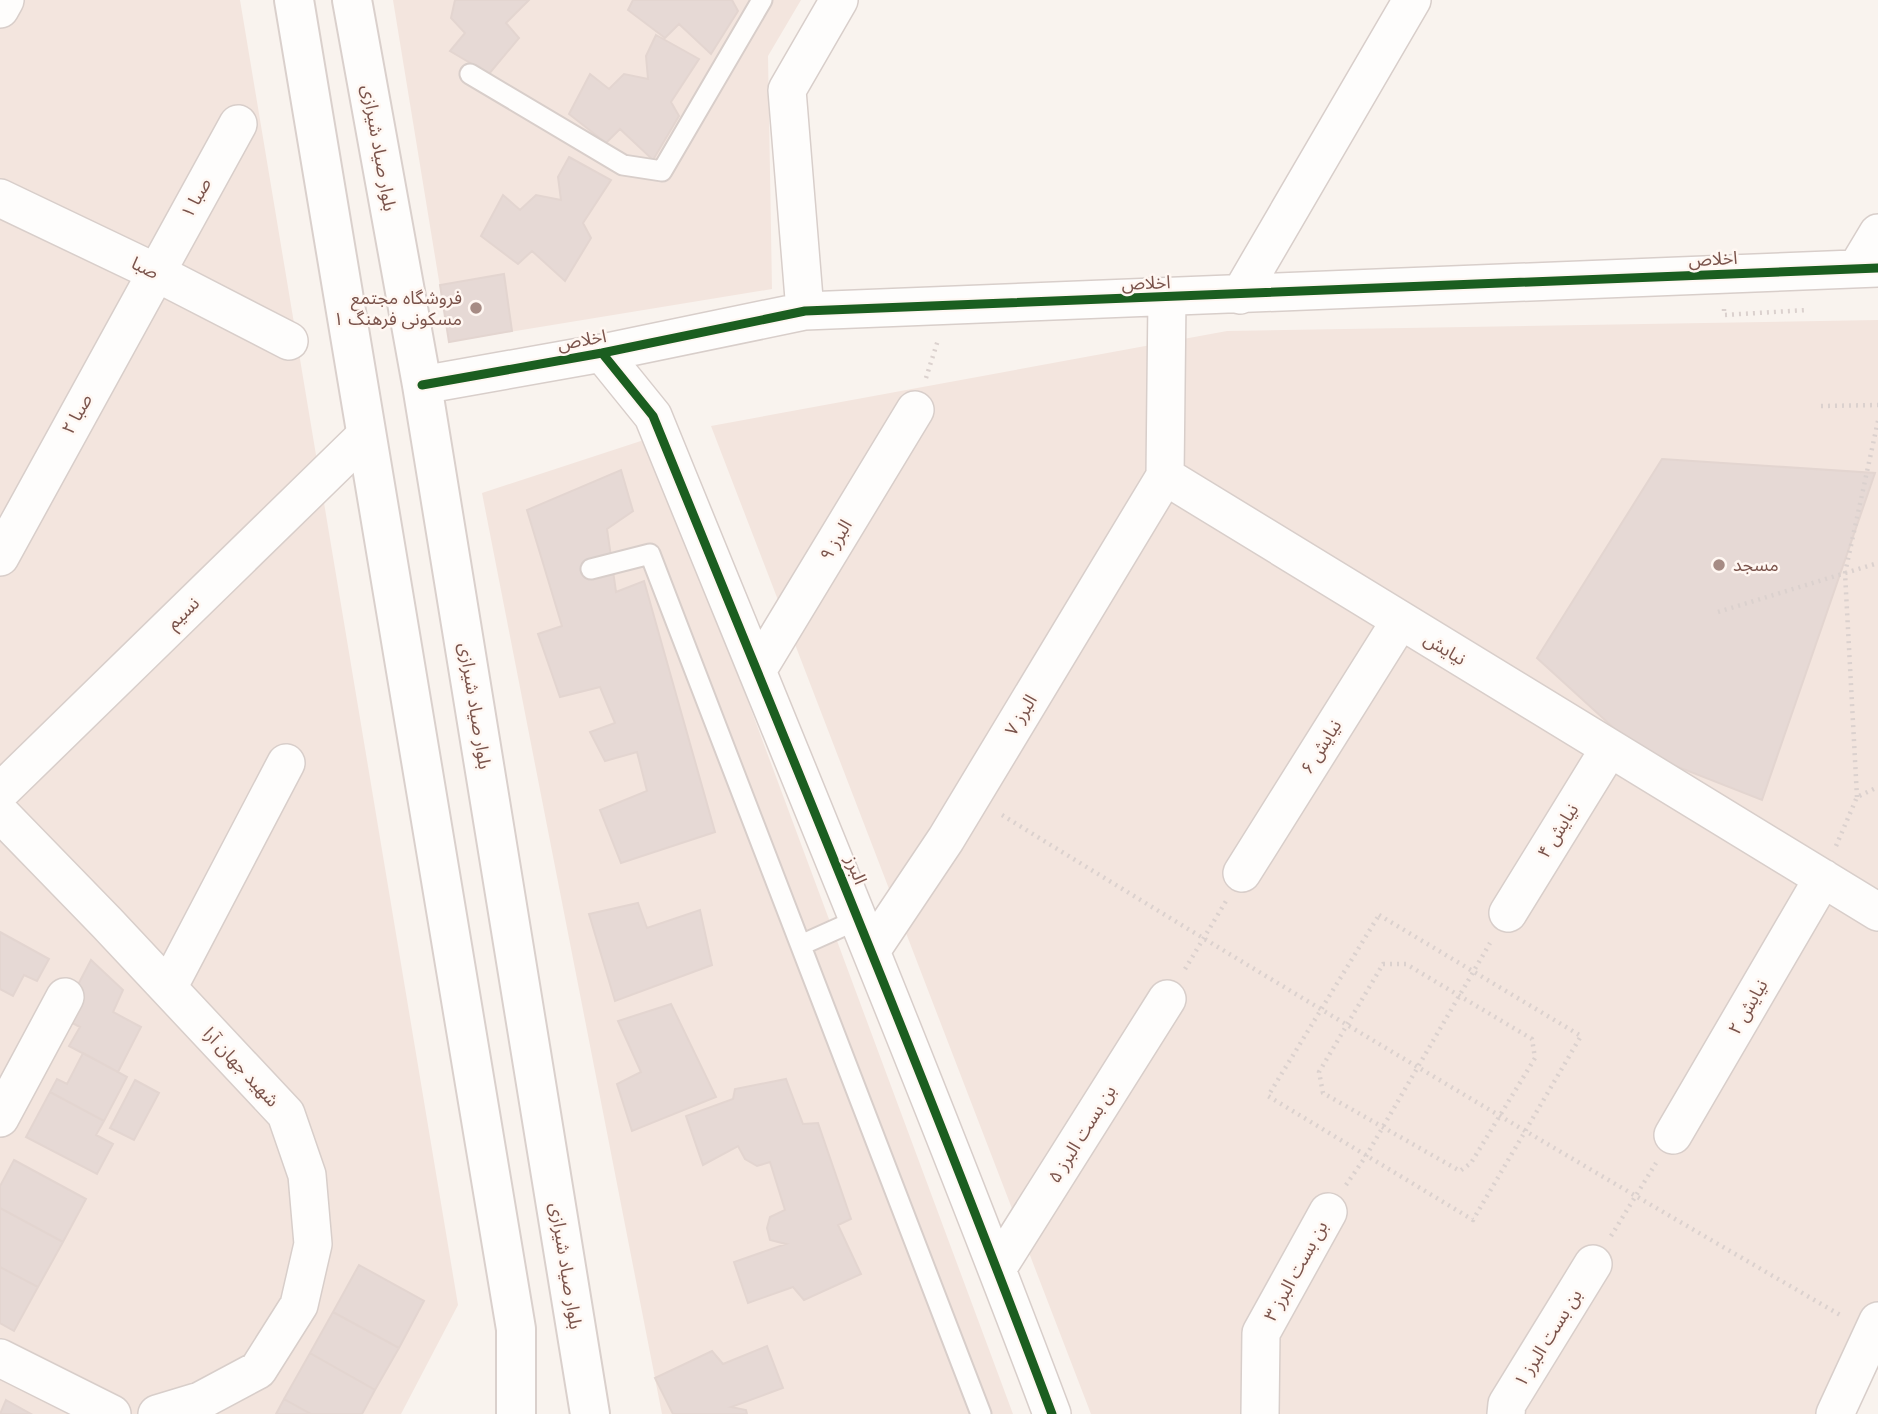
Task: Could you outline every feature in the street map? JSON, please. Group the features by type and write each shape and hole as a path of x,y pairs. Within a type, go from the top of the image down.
{"main road":[{"path":"294,0 516,1329 516,1414"},
{"name":"بلوار صیاد شیرازی","path":"352,0 422,385 590,1414"}],"street":[{"path":"0,9 5,0"},
{"path":"805,312 787,90 839,0"},
{"path":"1240,295 1412,0"},
{"name":"صبا ۱","path":"155,272 237,124"},
{"name":"صبا","path":"0,198 155,272 289,341"},
{"path":"1867,268 1878,233"},
{"name":"اخلاص","path":"422,385 602,353 805,312 1867,268"},
{"name":"صبا ۲","path":"0,557 155,272"},
{"path":"1166,476 1167,298"},
{"name":"البرز","path":"602,353 653,416 865,935 998,1269 1052,1414"},
{"name":"البرز ۹","path":"757,671 915,410"},
{"name":"نسیم","path":"0,792 366,435"},
{"name":"نیایش","path":"1166,476 1878,912"},
{"name":"البرز ۷","path":"865,935 971,796 1166,476"},
{"name":"نیایش ۶","path":"1242,873 1400,621"},
{"name":"نیایش ۴","path":"1508,913 1609,749"},
{"path":"168,988 286,763"},
{"name":"شهید جهان آرا","path":"0,813 286,1114 307,1175 313,1244 299,1305 258,1370 200,1401 157,1414"},
{"name":"نیایش ۲","path":"1673,1135 1823,878"},
{"path":"0,1118 65,997"},
{"name":"بن بست البرز ۵","path":"998,1269 1167,999"},
{"name":"بن بست البرز ۳","path":"1260,1414 1261,1333 1328,1212"},
{"name":"بن بست البرز ۱","path":"1506,1414 1507,1404 1593,1264"},
{"path":"1835,1414 1875,1327"},
{"path":"0,1358 112,1414"}],"lane":[{"path":"470,74 624,165 662,171 762,0"},
{"path":"591,569 650,554 981,1414"},
{"path":"801,946 865,935"}],"path":[{"path":"915,410 950,306"},
{"path":"1821,406 1878,405"},
{"path":"1823,878 1857,797 1845,573 1878,421"},
{"path":"1718,612 1878,563"},
{"path":"1857,797 1878,787"},
{"path":"971,796 1203,940 1636,1196 1875,1327"},
{"path":"1167,999 1242,873"},
{"path":"1328,1212 1366,1156 1508,913"},
{"path":"1379,915 1581,1036 1473,1220 1268,1096 1322,1008 1379,915"},
{"path":"1383,964 1406,964 1460,995 1532,1039 1535,1058 1471,1163 1460,1171 1322,1093 1319,1072 1383,964"},
{"path":"1593,1264 1673,1135"}],"shaded area":[{"path":"0,0 240,0 458,1305 401,1414 0,1414"},
{"path":"393,0 801,0 768,56 772,289 449,342"},
{"path":"1878,320 1878,1348 1846,1414 1091,1414 711,426 1227,331"},
{"path":"650,438 1013,1414 662,1414 482,493"}],"building":[{"path":"455,0 529,0 506,23 519,38 489,74 450,51 465,33 451,18"},
{"path":"633,0 732,0 738,11 711,54 679,24 665,38 628,10"},
{"path":"656,35 699,59 671,102 679,116 653,160 620,129 606,143 569,114 590,74 609,89 624,74 648,79 646,56"},
{"path":"569,157 611,180 583,223 591,238 565,281 532,251 518,264 481,236 503,195 520,210 536,195 561,200 558,177"},
{"name":"فروشگاه مجتمع مسکونی فرهنگ ۱","path":"504,274 512,331 449,342 440,285"},
{"name":"مسجد","path":"1662,459 1875,473 1762,800 1640,752 1537,658"},
{"path":"621,470 633,511 607,529 616,592 644,581 715,832 621,863 600,810 647,791 637,752 605,761 590,732 615,723 600,687 560,697 538,634 562,626 527,510"},
{"path":"638,903 647,928 700,910 712,965 615,1001 589,914"},
{"path":"0,932 49,959 37,981 24,975 13,996 0,989"},
{"path":"91,960 123,990 113,1012 141,1027 118,1072 69,1046 80,1027 61,1017"},
{"path":"671,1004 716,1097 632,1131 617,1084 641,1072 618,1021"},
{"path":"83,1053 127,1077 104,1121 50,1092 57,1079 67,1084"},
{"path":"786,1079 803,1124 818,1123 851,1219 838,1225 861,1274 804,1300 793,1287 748,1303 734,1262 786,1244 770,1240 767,1228 770,1217 785,1210 770,1162 757,1166 745,1159 738,1146 703,1165 686,1116 733,1099 735,1089"},
{"path":"135,1080 159,1093 134,1140 110,1128"},
{"path":"50,1092 104,1121 96,1135 113,1144 97,1174 26,1137"},
{"path":"14,1160 86,1199 63,1242 0,1208 0,1186"},
{"path":"0,1208 63,1242 38,1287 0,1267"},
{"path":"359,1265 424,1301 399,1348 333,1312"},
{"path":"0,1267 38,1287 14,1331 0,1323"},
{"path":"333,1312 399,1348 375,1390 310,1353"},
{"path":"767,1346 783,1388 731,1407 746,1410 747,1414 673,1414 655,1378 712,1351 723,1364"},
{"path":"310,1353 375,1390 362,1414 311,1414 284,1399"},
{"path":"284,1399 311,1414 276,1414"},
{"path":"6,1400 31,1414 0,1414"}],"cycle path":[{"path":"422,385 602,353 805,311 1878,268"},
{"path":"602,353 653,416 906,1039 1052,1414"}],"place":[{"name":"فروشگاه مجتمع مسکونی فرهنگ ۱","path":"476,308"},
{"name":"مسجد","path":"1719,565"}]}
